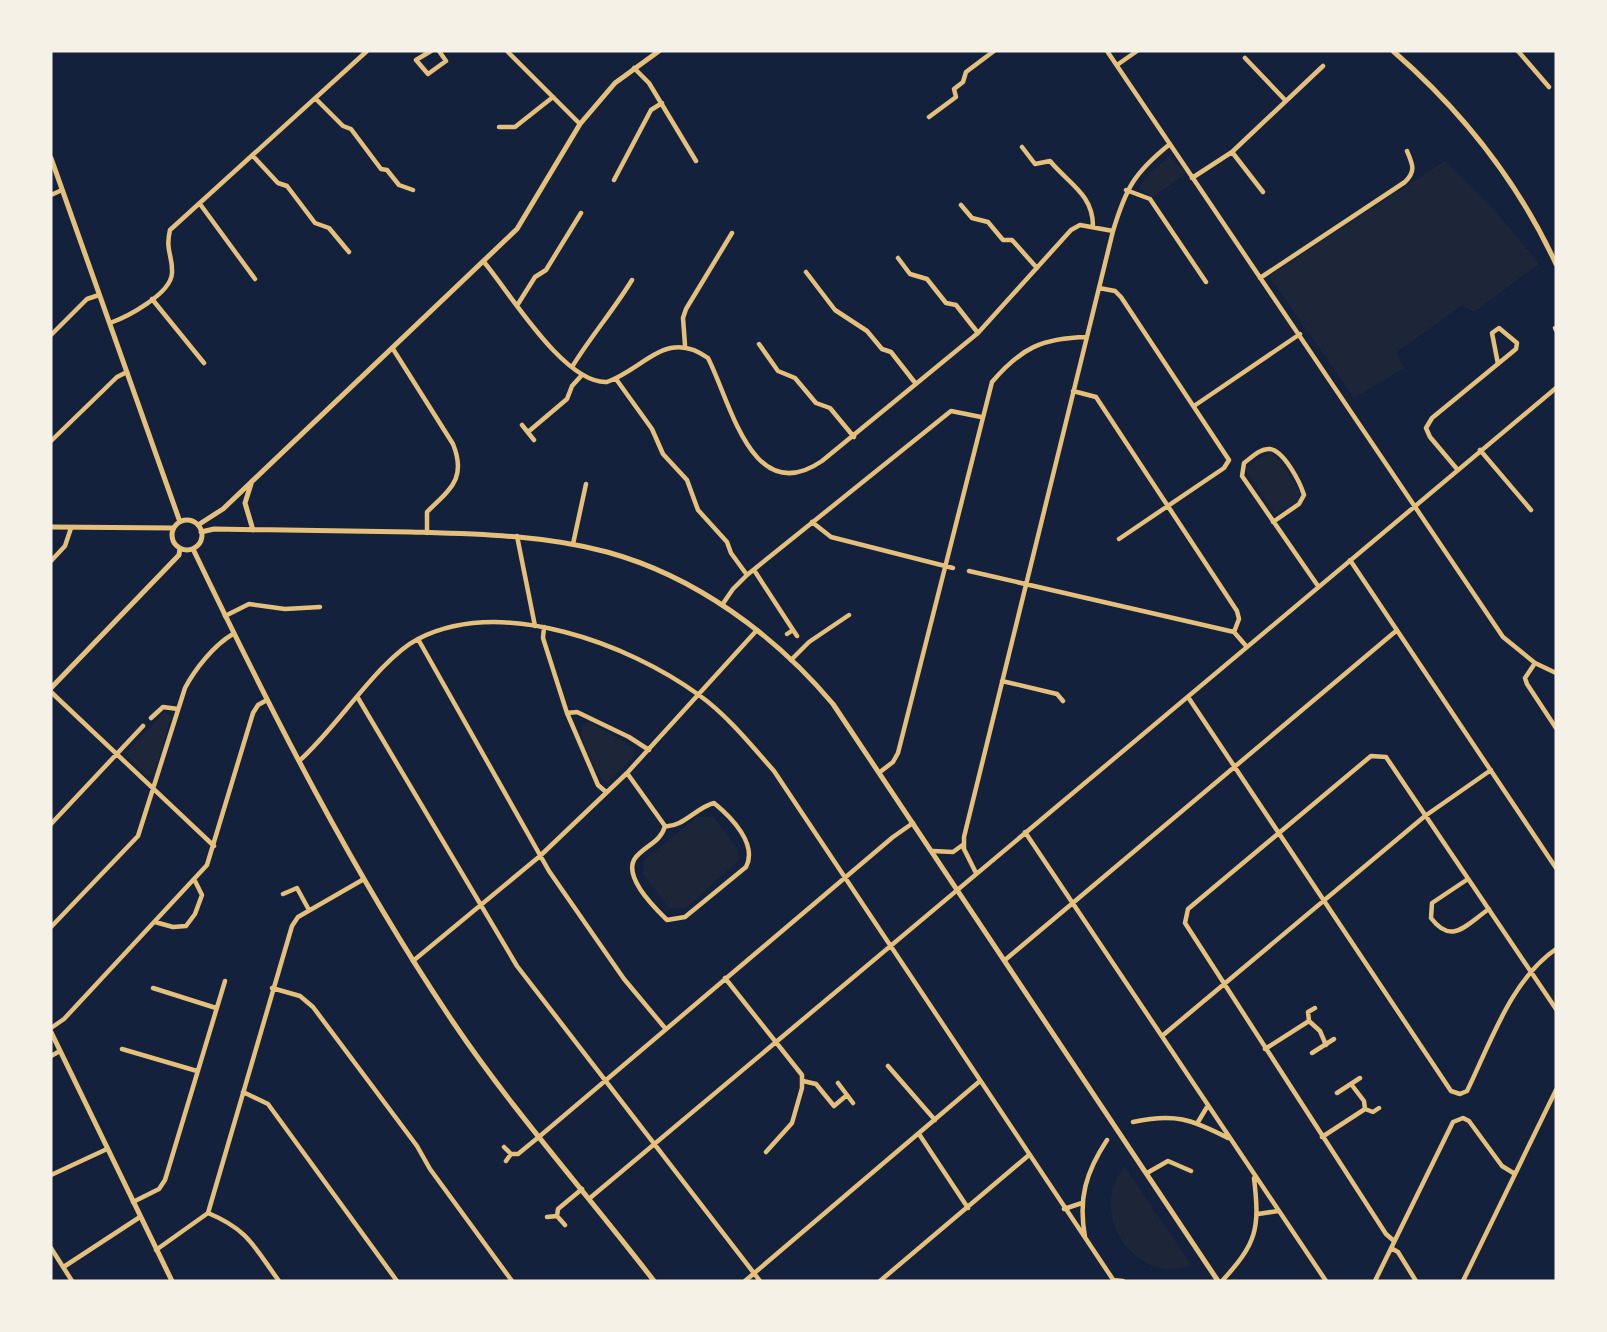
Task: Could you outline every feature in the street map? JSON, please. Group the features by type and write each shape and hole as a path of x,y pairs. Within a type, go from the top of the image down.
{"street":[{"path":"110,323 130,316 168,284 172,273 166,246 170,230 367,51"},
{"path":"428,52 416,60 428,74 446,61 439,51"},
{"path":"507,51 580,124"},
{"path":"198,525 212,519 251,484 517,229 580,124 615,83 633,67 659,51"},
{"path":"929,117 956,97 954,89 963,82 966,72 993,51"},
{"path":"1107,51 1503,637 1535,663 1556,673"},
{"path":"1117,65 1137,51"},
{"path":"1393,51 1460,117 1516,190 1556,264"},
{"path":"1518,51 1549,87"},
{"path":"1245,58 1286,101"},
{"path":"1192,178 1232,152 1323,66"},
{"path":"633,67 662,103 696,161"},
{"path":"499,127 515,127 552,97"},
{"path":"316,99 343,127 351,129 381,169 387,170 399,185 413,190"},
{"path":"614,180 651,110 662,103"},
{"path":"976,873 964,844 1024,585 1113,231 1126,190 1146,164 1170,144"},
{"path":"1022,147 1035,164 1050,161 1064,178 1076,184 1093,210 1093,226"},
{"path":"1261,278 1405,182 1412,174 1413,167 1408,151"},
{"path":"1232,152 1263,192"},
{"path":"253,156 278,183 287,187 315,223 329,228 349,252"},
{"path":"51,158 166,475 180,522"},
{"path":"51,195 62,190"},
{"path":"1126,190 1150,199 1206,282"},
{"path":"200,204 255,279"},
{"path":"961,205 972,218 988,222 1003,240 1012,240 1037,268"},
{"path":"518,304 535,277 546,270 581,213"},
{"path":"484,262 581,376 599,383 616,379 671,347 685,345 708,358 755,459 774,472 796,474 810,470 854,437 978,333 1072,230 1080,225 1113,231"},
{"path":"685,345 683,318 732,233"},
{"path":"898,258 910,274 927,279 946,303 957,305 978,333"},
{"path":"806,272 835,310 867,331 882,349 891,352 916,384"},
{"path":"572,367 598,325 610,317 632,280"},
{"path":"1099,288 1115,290 1121,297 1229,460 1224,467 1119,539"},
{"path":"51,335 87,299 99,295"},
{"path":"152,299 204,363"},
{"path":"1457,469 1430,437 1426,428 1432,418 1498,364 1516,349 1517,343 1499,328 1492,333 1498,364"},
{"path":"1194,406 1300,334"},
{"path":"880,772 893,762 898,753 992,382 1020,354 1041,342 1056,338 1087,337"},
{"path":"758,344 778,371 795,378 816,403 830,408 854,437"},
{"path":"393,349 453,444 459,460 459,473 451,488 427,512 427,533"},
{"path":"51,441 117,377 127,372"},
{"path":"528,432 567,399 572,386 581,376"},
{"path":"616,379 652,429 663,454 687,480 698,510 727,542 731,553 747,575"},
{"path":"590,1198 1556,387"},
{"path":"1073,391 1096,397 1237,611 1239,619 1234,632"},
{"path":"722,605 747,575 951,411 981,417"},
{"path":"522,425 534,440"},
{"path":"1273,522 1299,504 1304,495 1279,453 1271,449 1262,450 1244,463 1242,476 1273,522 1318,586"},
{"path":"1480,450 1531,510"},
{"path":"251,484 246,503 253,530"},
{"path":"573,544 586,484"},
{"path":"193,549 201,539 198,525 180,522 174,528 172,537 180,548 179,555 51,690 214,846"},
{"path":"812,522 831,537 953,568"},
{"path":"51,527 174,528"},
{"path":"51,561 65,545 71,528"},
{"path":"201,532 214,529 517,536 573,544 610,553 657,571 722,605 757,630 791,660 833,704 1220,1281 1242,1259 1256,1229 1258,1214 1254,1175"},
{"path":"517,536 535,626"},
{"path":"180,548 193,549"},
{"path":"193,549 233,634 299,761 413,961 455,1024 654,1281"},
{"path":"1350,560 1556,868"},
{"path":"754,570 797,636"},
{"path":"969,570 1234,632 1247,647"},
{"path":"225,616 249,604 285,609 320,607"},
{"path":"791,660 809,642 849,615"},
{"path":"299,761 319,744 358,698 418,639 449,629 489,622 535,626 611,647 657,669 700,696 737,729 774,771 1113,1281 1123,1281"},
{"path":"544,628 542,638 567,713 598,785 606,792"},
{"path":"413,961 540,856 649,750 757,630"},
{"path":"787,634 793,630"},
{"path":"1005,960 1396,631"},
{"path":"51,927 138,836 191,676 224,639 233,634"},
{"path":"418,639 540,856 624,979 665,1028"},
{"path":"1535,663 1525,678 1556,728"},
{"path":"1002,681 1057,694 1063,701"},
{"path":"1188,697 1451,1091 1460,1094 1467,1091 1530,971 1556,948"},
{"path":"358,698 517,966 760,1281"},
{"path":"172,1281 51,1030 207,866 253,713 257,705 267,700"},
{"path":"151,718 163,707 178,709"},
{"path":"567,713 577,712 649,750"},
{"path":"51,824 143,726"},
{"path":"1394,1241 1386,1234 1222,984 1184,918 1188,909 1371,756 1378,754 1386,757 1556,1009"},
{"path":"1162,1036 1426,816 1491,770"},
{"path":"626,773 665,826 663,835 635,857 631,868 634,879 655,906 672,921 694,909 746,867 751,857 750,846 725,811 714,803 701,806 676,825 665,826"},
{"path":"504,1147 512,1154 518,1154 665,1028 914,823"},
{"path":"1025,832 1228,1139 1326,1281"},
{"path":"933,851 953,852 964,844"},
{"path":"1468,878 1433,904 1431,918 1440,930 1455,932 1489,909"},
{"path":"156,1250 208,1213 292,926 298,917 364,879"},
{"path":"155,922 173,927 186,926 195,914 202,895 195,881"},
{"path":"283,894 297,888 309,910"},
{"path":"725,978 803,1081 816,1084 834,1106 847,1095"},
{"path":"133,1203 159,1189 165,1180 225,981"},
{"path":"160,982 155,989 216,1008"},
{"path":"272,988 300,996 313,1007 512,1281 519,1276"},
{"path":"1315,1008 1308,1012 1309,1021 1320,1031 1326,1045"},
{"path":"1265,1049 1309,1021"},
{"path":"1312,1054 1334,1040"},
{"path":"122,1049 197,1071"},
{"path":"51,1056 60,1051"},
{"path":"888,1066 935,1120"},
{"path":"1337,1093 1360,1078"},
{"path":"766,1152 792,1123 803,1081"},
{"path":"745,1281 980,1082"},
{"path":"838,1083 853,1102"},
{"path":"1352,1084 1364,1101 1365,1109"},
{"path":"1463,1281 1556,1090"},
{"path":"243,1092 268,1104 397,1281"},
{"path":"1198,1122 1207,1107"},
{"path":"1365,1109 1373,1112 1380,1108"},
{"path":"1322,1137 1365,1109"},
{"path":"1133,1122 1161,1116 1198,1122 1228,1139"},
{"path":"1374,1281 1453,1122 1463,1118 1469,1121 1502,1166 1515,1174"},
{"path":"919,1134 968,1208"},
{"path":"1086,1241 1082,1203 1089,1167 1107,1140"},
{"path":"51,1175 107,1149"},
{"path":"506,1161 512,1154"},
{"path":"880,1281 1029,1155"},
{"path":"1147,1173 1168,1161 1191,1171"},
{"path":"565,1225 557,1216 558,1209 582,1188"},
{"path":"1065,1209 1082,1203"},
{"path":"1258,1214 1278,1211"},
{"path":"208,1213 234,1224 244,1233 279,1281"},
{"path":"547,1217 557,1216"},
{"path":"65,1266 140,1217"},
{"path":"51,1248 65,1266 72,1281"},
{"path":"1391,1248 1398,1252 1416,1281"}],"shaded area":[{"path":"1170,156 1186,173 1153,197 1139,188 1145,178"},
{"path":"1445,161 1496,212 1539,264 1474,312 1462,305 1396,353 1404,368 1354,398 1269,276"},
{"path":"1269,452 1278,459 1300,492 1298,501 1275,514 1245,468"},
{"path":"165,712 171,717 154,774 146,776 126,753"},
{"path":"590,722 635,749 634,757 607,783 594,765 583,739 582,726"},
{"path":"697,817 714,817 738,850 739,860 686,908 669,908 643,874 644,860"},
{"path":"1124,1166 1192,1266 1168,1269 1153,1266 1132,1253 1124,1243 1113,1220 1111,1196"}]}
